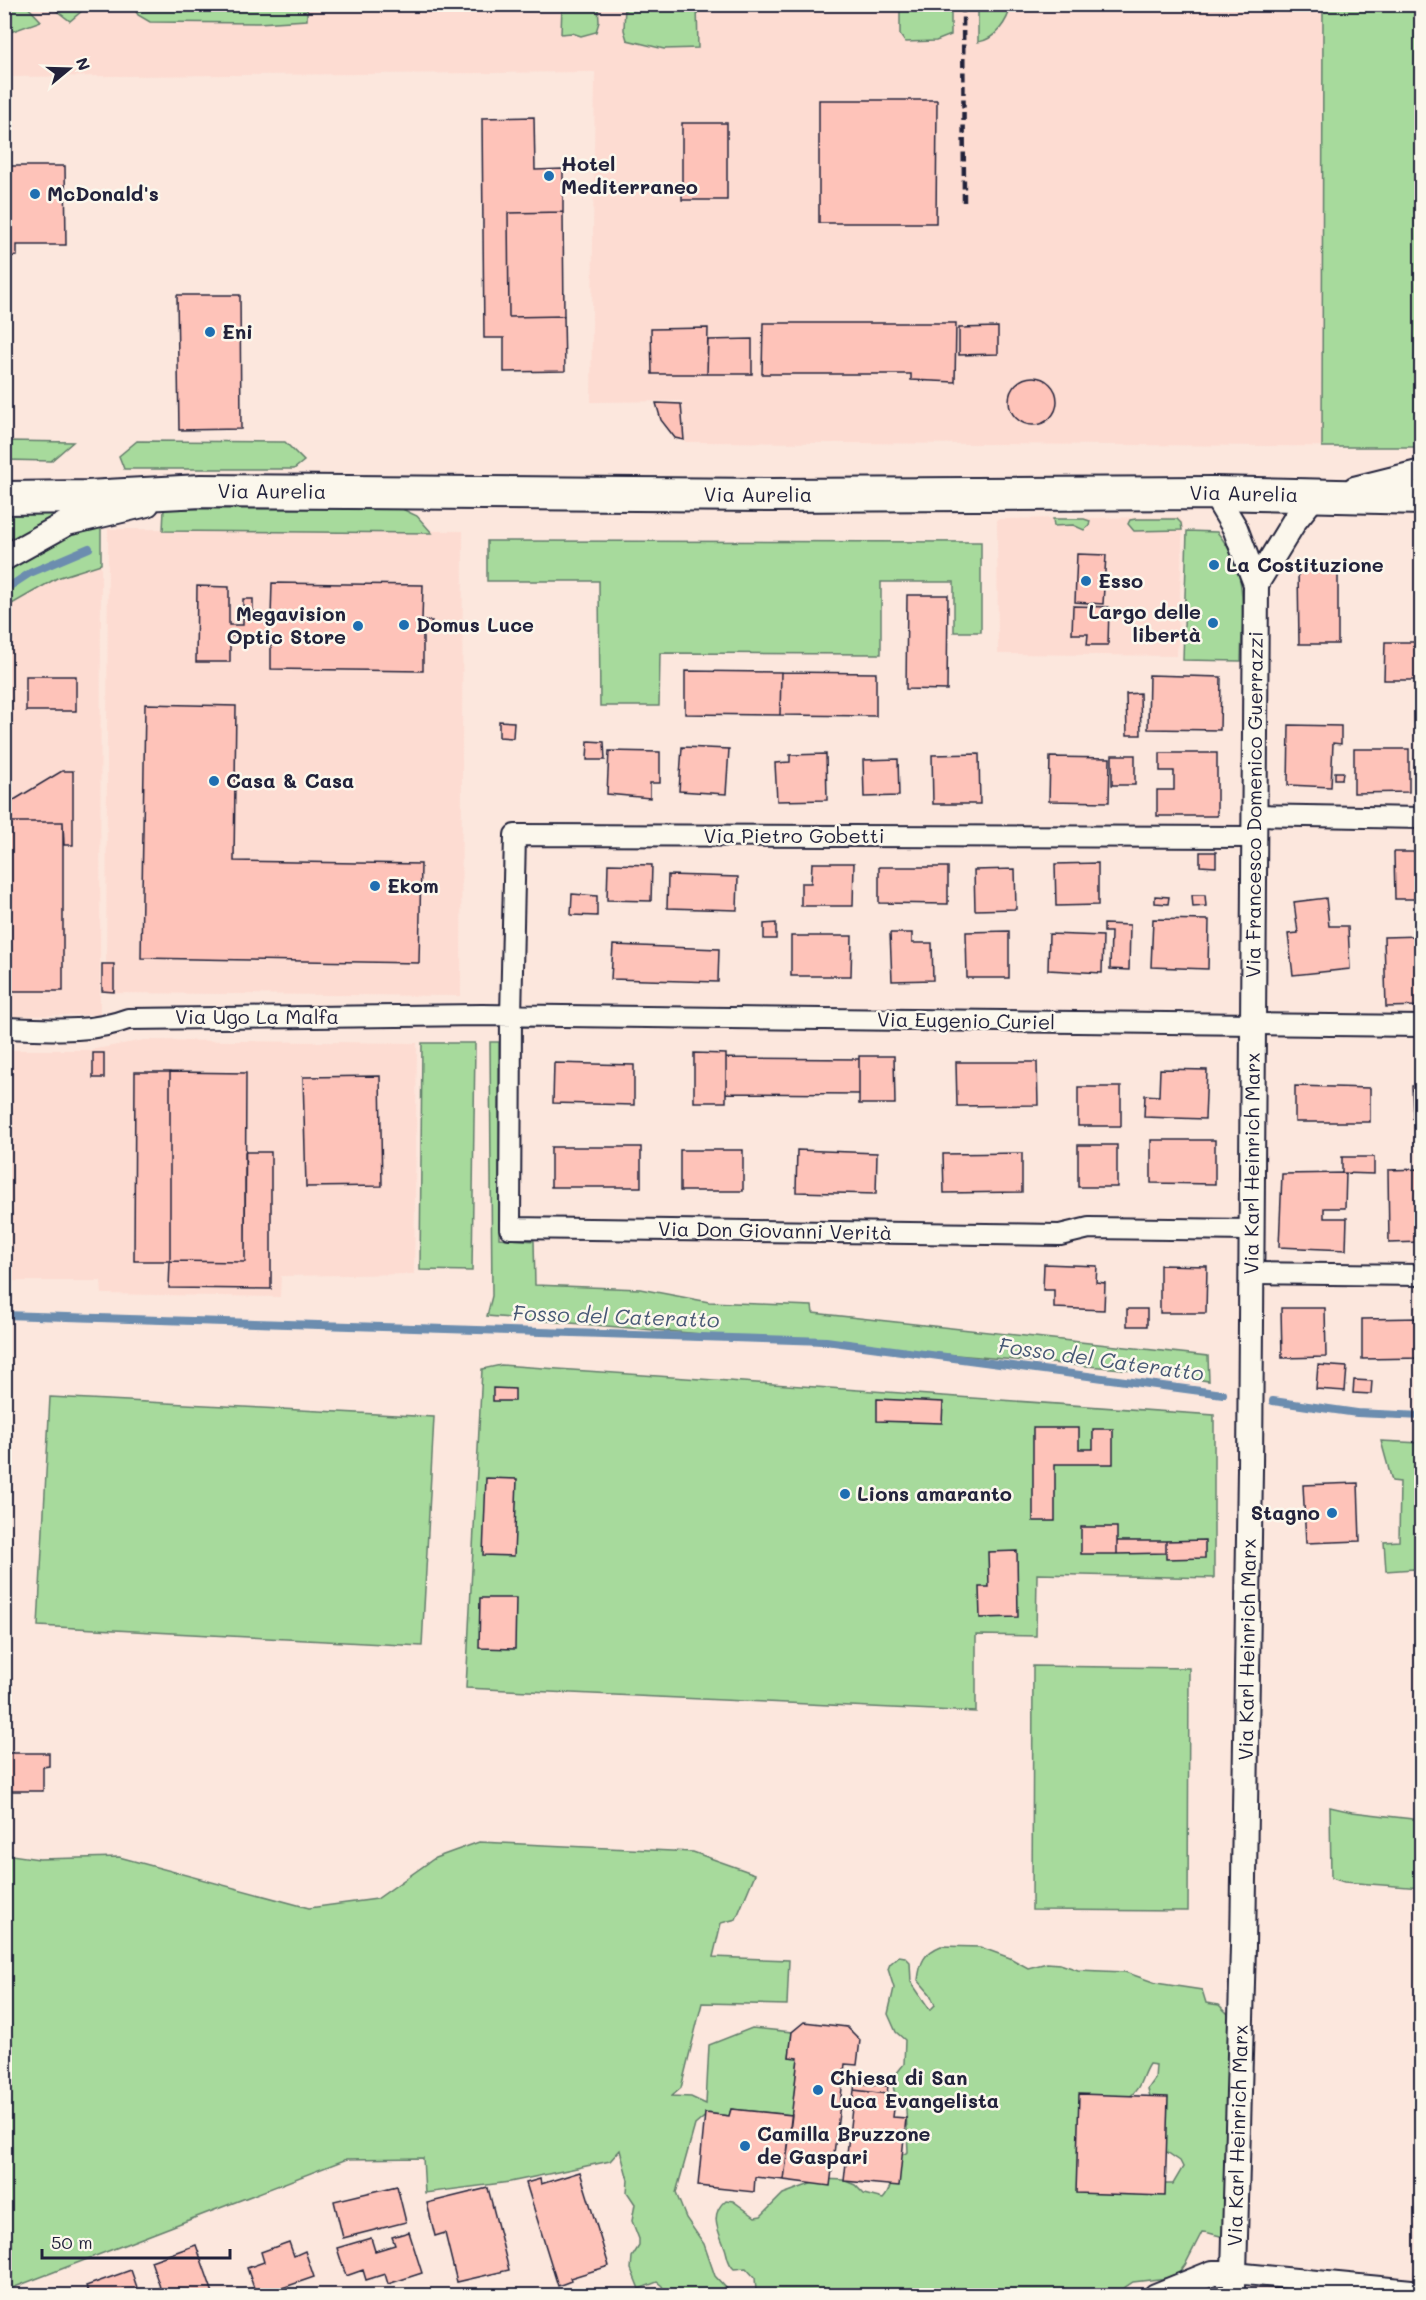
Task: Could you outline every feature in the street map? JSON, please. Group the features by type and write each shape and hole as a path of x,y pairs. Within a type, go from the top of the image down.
{"main road":[{"name":"Via Aurelia","path":"4,476 88,477 201,491"},
{"name":"Via Aurelia","path":"4,498 87,497 201,491 769,495 1214,493 1422,498"}],"street":[{"path":"1256,585 1294,520 1321,495 1422,470"},
{"path":"4,558 67,523 201,491"},
{"name":"Via Francesco Domenico Guerrazzi","path":"1214,493 1235,528 1256,585 1254,1024"},
{"path":"1255,826 1422,818"},
{"name":"Via Pietro Gobetti","path":"511,1016 515,834 1255,826"},
{"name":"Via Eugenio Curiel","path":"511,1016 1422,1026"},
{"name":"Via Ugo La Malfa","path":"4,1028 91,1029 128,1019 511,1016"},
{"name":"Via Don Giovanni Verità","path":"511,1016 510,1228 1060,1235 1089,1228 1251,1230"},
{"name":"Via Karl Heinrich Marx","path":"1234,2284 1243,1946 1254,1024"},
{"path":"1251,1273 1422,1275"},
{"path":"1156,2295 1214,2273 1234,2284 1422,2291"}],"shaded area":[{"path":"4,5 1421,5 1421,447 685,442 682,401 591,402 595,72 5,77"},
{"path":"1179,517 1183,523 1177,656 998,654 997,519"},
{"path":"108,529 463,531 461,996 106,993"},
{"path":"101,564 100,1015 5,1016 5,608 57,578"},
{"path":"144,1040 417,1043 414,1274 281,1276 280,1297 102,1294 101,1281 5,1281 4,1050 90,1050"}],"green space":[{"path":"5,4 26,5 41,21 5,34"},
{"path":"49,5 89,5 70,21"},
{"path":"132,5 307,5 307,20 258,23 150,22 138,15"},
{"path":"562,5 598,5 599,22 596,32 581,36 572,33 561,34"},
{"path":"625,5 697,5 698,48 664,49 627,40 624,30"},
{"path":"900,5 951,5 951,35 936,41 905,42 900,35"},
{"path":"978,5 1011,5 1000,29 990,38 978,42"},
{"path":"1323,5 1421,5 1421,447 1322,447"},
{"path":"5,441 73,442 51,461 5,460"},
{"path":"137,441 285,442 304,461 294,469 124,469 119,456"},
{"path":"400,508 417,516 432,533 163,531 164,509"},
{"path":"5,512 60,514 5,545"},
{"path":"1053,519 1090,521 1089,526 1084,530 1073,525 1054,526"},
{"path":"1177,519 1181,523 1182,530 1134,531 1128,524 1130,520"},
{"path":"101,526 101,564 57,578 5,608 5,569 63,538"},
{"name":"Largo delle libertà","path":"1187,531 1217,532 1235,562 1243,609 1241,661 1183,660"},
{"path":"487,541 981,542 981,632 954,632 954,582 881,582 881,654 660,653 659,706 600,706 599,581 487,581"},
{"path":"490,1042 499,1042 499,1238 534,1241 535,1285 640,1289 709,1302 812,1306 813,1313 1208,1356 1209,1381 1135,1370 487,1316 492,1296"},
{"path":"422,1043 475,1043 472,1271 420,1270"},
{"name":"Lions amaranto","path":"501,1365 1214,1415 1214,1578 1037,1574 1036,1636 976,1635 976,1712 466,1688 482,1369"},
{"path":"50,1397 434,1417 422,1646 38,1626"},
{"path":"1381,1441 1421,1443 1421,1576 1414,1569 1386,1571 1384,1542 1399,1541 1400,1482 1392,1481"},
{"path":"1033,1666 1189,1668 1188,1911 1032,1910"},
{"path":"1330,1807 1352,1812 1421,1820 1421,1888 1344,1882 1331,1878"},
{"path":"479,1842 693,1852 755,1874 736,1919 721,1923 713,1957 789,1960 787,2005 702,2003 681,2088 672,2096 691,2097 706,2104 709,2045 752,2028 792,2032 789,2057 798,2058 792,2115 731,2109 729,2116 709,2113 695,2125 676,2193 686,2218 704,2244 715,2276 729,2291 740,2295 665,2295 662,2286 657,2282 639,2289 631,2269 632,2257 639,2246 639,2239 632,2221 635,2204 627,2192 628,2180 620,2150 610,2161 510,2182 425,2193 423,2158 347,2159 7,2290 8,2295 5,2296 5,1854 39,1859 119,1857 309,1908 377,1899 435,1858"},
{"path":"941,1946 980,1947 1010,1958 1028,1968 1047,1963 1060,1964 1078,1970 1125,1972 1156,1983 1202,1990 1206,2003 1219,2005 1233,2019 1227,2237 1202,2232 1176,2277 1133,2282 1112,2296 752,2295 756,2290 755,2278 746,2268 734,2269 729,2262 716,2224 717,2212 726,2200 733,2201 755,2217 761,2216 783,2194 824,2179 843,2180 855,2185 864,2194 883,2199 890,2185 896,2158 908,2152 906,2109 896,2099 893,2086 896,2074 904,2064 905,2040 896,2032 888,2014 894,1988 888,1969 899,1956 905,1957 910,1962 911,1982 930,2010 935,2005 930,1994 918,1980 920,1968 927,1955","holes":["1149,2064 1156,2065 1155,2079 1148,2089 1164,2150 1180,2161 1183,2167 1173,2184 1160,2184 1128,2098 1139,2086"]}],"building":[{"path":"819,100 937,100 936,223 819,223"},
{"path":"534,117 535,170 563,169 563,212 508,213 509,317 564,316 565,371 504,372 504,338 484,338 482,118"},
{"path":"682,123 727,123 727,200 682,200"},
{"name":"McDonald's","path":"4,166 65,166 66,245 17,245 17,256 4,257"},
{"path":"563,212 564,316 509,317 508,213"},
{"path":"177,295 240,295 241,429 179,430"},
{"path":"763,323 956,323 955,382 911,380 911,374 762,374"},
{"path":"998,327 998,354 959,355 959,328"},
{"path":"708,328 707,374 652,374 651,329"},
{"path":"752,339 752,374 707,374 708,340"},
{"path":"1028,377 1038,377 1053,387 1057,401 1056,410 1047,421 1038,425 1028,425 1013,415 1009,406 1009,396 1019,381"},
{"path":"656,403 681,404 684,440 675,438 661,420"},
{"path":"1077,554 1106,555 1103,604 1075,602"},
{"path":"1338,566 1338,644 1299,644 1298,567"},
{"path":"272,583 423,585 422,621 432,621 431,632 423,632 423,671 271,669 271,636 230,636 230,662 196,662 197,586 229,587 229,625 243,625 243,599 253,599 253,618 271,618"},
{"path":"907,595 948,595 947,690 906,689"},
{"path":"1073,606 1109,607 1108,645 1087,645 1088,634 1072,634"},
{"path":"1385,642 1422,642 1422,680 1384,680"},
{"path":"685,671 781,672 780,715 685,714"},
{"path":"781,672 876,673 876,716 780,715"},
{"path":"1149,675 1221,677 1220,730 1148,729"},
{"path":"26,676 76,676 76,711 26,711"},
{"path":"1140,693 1141,735 1127,735 1126,694"},
{"path":"145,704 236,706 234,861 421,864 419,963 141,958"},
{"path":"499,721 514,722 513,738 499,737"},
{"path":"1289,725 1341,726 1341,744 1333,743 1331,787 1288,785"},
{"path":"588,741 604,742 605,760 587,760"},
{"path":"682,747 729,749 726,794 679,791"},
{"path":"1354,749 1409,749 1409,792 1354,793"},
{"path":"609,751 660,752 660,783 650,783 650,798 607,794"},
{"path":"1160,753 1217,753 1217,816 1157,816 1157,790 1174,790 1174,771 1160,771"},
{"path":"826,754 827,800 777,801 775,763 790,762 790,755"},
{"path":"979,754 980,804 933,804 932,755"},
{"path":"1112,755 1135,755 1135,785 1112,785"},
{"path":"1050,757 1110,758 1109,802 1049,801"},
{"path":"898,759 899,796 864,797 863,760"},
{"path":"62,771 73,771 73,845 64,845 63,822 4,822 4,806"},
{"path":"1335,772 1343,772 1342,779 1335,779"},
{"path":"4,822 63,822 63,991 4,991"},
{"path":"1200,852 1216,852 1216,867 1200,866"},
{"path":"1394,852 1422,852 1422,899 1395,899"},
{"path":"812,863 854,863 853,906 801,906 801,883 811,883"},
{"path":"1098,863 1098,905 1056,906 1055,864"},
{"path":"608,864 652,865 651,901 607,900"},
{"path":"879,867 948,867 948,904 879,903"},
{"path":"1015,869 1016,909 975,910 974,870"},
{"path":"668,875 738,877 737,910 667,908"},
{"path":"572,894 597,896 597,916 571,915"},
{"path":"1192,895 1205,895 1206,906 1193,907"},
{"path":"1155,896 1169,897 1168,904 1155,903"},
{"path":"1326,898 1329,926 1348,926 1350,969 1293,975 1288,934 1298,933 1294,902"},
{"path":"1153,919 1209,920 1208,969 1151,967"},
{"path":"776,923 776,939 764,939 764,924"},
{"path":"1104,924 1130,925 1129,970 1110,969 1111,932 1104,932"},
{"path":"1009,931 1009,978 967,978 966,932"},
{"path":"890,933 912,933 912,943 932,943 933,980 892,981"},
{"path":"1049,934 1103,936 1102,973 1048,970"},
{"path":"791,936 852,936 851,976 791,976"},
{"path":"1422,936 1422,1006 1386,1007 1384,937"},
{"path":"613,945 719,949 718,982 611,979"},
{"path":"102,964 114,964 114,992 102,991"},
{"path":"93,1053 104,1053 104,1078 93,1078"},
{"path":"694,1053 726,1054 726,1102 694,1102"},
{"path":"859,1056 894,1056 895,1104 859,1104"},
{"path":"726,1058 859,1059 859,1094 726,1093"},
{"path":"956,1062 1037,1062 1038,1105 957,1106"},
{"path":"554,1063 634,1065 634,1105 553,1103"},
{"path":"1160,1069 1207,1070 1205,1119 1144,1117 1145,1095 1159,1096"},
{"path":"135,1072 170,1072 170,1261 134,1261"},
{"path":"170,1072 246,1073 245,1262 170,1261"},
{"path":"380,1076 382,1186 306,1187 303,1077"},
{"path":"1295,1086 1370,1088 1370,1122 1295,1122"},
{"path":"1412,1086 1422,1086 1422,1119 1413,1119"},
{"path":"1078,1087 1121,1087 1121,1126 1078,1126"},
{"path":"1151,1140 1215,1140 1215,1184 1151,1183"},
{"path":"1078,1145 1117,1145 1117,1187 1078,1187"},
{"path":"551,1147 641,1147 641,1187 551,1187"},
{"path":"680,1150 743,1150 743,1191 680,1191"},
{"path":"797,1150 877,1153 876,1194 796,1192"},
{"path":"245,1152 271,1152 271,1289 169,1288 170,1261 245,1262"},
{"path":"1022,1153 1022,1192 944,1193 943,1154"},
{"path":"1342,1157 1374,1157 1374,1174 1342,1173"},
{"path":"1422,1169 1422,1242 1389,1243 1388,1170"},
{"path":"1346,1173 1345,1208 1324,1208 1324,1218 1347,1218 1346,1250 1279,1247 1282,1174"},
{"path":"1044,1264 1097,1266 1096,1282 1105,1283 1104,1310 1054,1308 1054,1290 1043,1290"},
{"path":"1160,1265 1207,1266 1206,1313 1160,1313"},
{"path":"1281,1308 1325,1308 1326,1357 1282,1358"},
{"path":"1127,1309 1147,1309 1147,1326 1127,1326"},
{"path":"1422,1318 1422,1358 1362,1359 1362,1319"},
{"path":"1318,1365 1347,1367 1345,1391 1316,1389"},
{"path":"1354,1380 1372,1381 1371,1394 1353,1393"},
{"path":"493,1388 515,1389 515,1401 493,1401"},
{"path":"877,1399 943,1402 942,1423 877,1421"},
{"path":"1033,1428 1079,1428 1079,1449 1093,1449 1093,1429 1113,1429 1113,1464 1055,1464 1055,1521 1033,1521"},
{"path":"486,1478 517,1479 514,1556 483,1555"},
{"name":"Stagno","path":"1358,1483 1360,1541 1306,1543 1303,1485"},
{"path":"1081,1527 1117,1527 1117,1554 1081,1554"},
{"path":"1205,1540 1205,1558 1166,1559 1166,1541"},
{"path":"1117,1541 1166,1541 1166,1553 1117,1554"},
{"path":"1017,1551 1018,1617 980,1618 979,1587 989,1587 988,1552"},
{"path":"480,1598 516,1598 515,1649 479,1648"},
{"path":"7,1753 49,1753 49,1766 43,1767 43,1791 6,1791"},
{"name":"Chiesa di San Luca Evangelista","path":"804,2022 847,2027 860,2040 857,2065 845,2064 830,2186 784,2180 798,2058 789,2057 792,2032"},
{"path":"855,2083 888,2086 887,2094 854,2090"},
{"path":"854,2090 887,2094 895,2101 893,2117 906,2118 899,2186 844,2181"},
{"path":"1079,2094 1168,2097 1165,2196 1076,2193"},
{"name":"Camilla Bruzzone de Gaspari","path":"731,2109 792,2115 784,2180 755,2177 754,2192 698,2186 705,2113 729,2116"},
{"path":"580,2172 609,2266 570,2278 571,2281 558,2286 526,2183 540,2179 541,2184"},
{"path":"397,2186 406,2222 343,2238 334,2201"},
{"path":"488,2188 509,2270 457,2282 445,2233 435,2236 427,2203"},
{"path":"409,2232 422,2273 388,2284 385,2274 366,2280 363,2270 346,2276 337,2248 371,2238 375,2251 395,2245 392,2237"},
{"path":"289,2242 294,2256 305,2251 314,2277 282,2288 284,2296 253,2296 251,2289 254,2288 247,2268 264,2262 261,2252"},
{"path":"196,2245 214,2296 163,2296 151,2261"},
{"path":"131,2270 140,2296 90,2296 86,2286"}],"waterway":[{"path":"4,590 30,573 89,548"},
{"name":"Fosso del Cateratto","path":"4,1315 826,1341 1223,1394"},
{"name":"Fosso del Cateratto","path":"1273,1401 1357,1413 1422,1416"}],"railway":[{"path":"963,4 964,204"}],"place":[{"name":"Hotel Mediterraneo","path":"549,176"},
{"name":"McDonald's","path":"35,194"},
{"name":"Eni","path":"210,332"},
{"name":"La Costituzione","path":"1214,565"},
{"name":"Esso","path":"1086,581"},
{"name":"Largo delle libertà","path":"1213,623"},
{"name":"Domus Luce","path":"404,625"},
{"name":"Megavision Optic Store","path":"358,626"},
{"name":"Casa & Casa","path":"214,781"},
{"name":"Ekom","path":"375,886"},
{"name":"Lions amaranto","path":"845,1494"},
{"name":"Stagno","path":"1332,1513"},
{"name":"Chiesa di San Luca Evangelista","path":"818,2090"},
{"name":"Camilla Bruzzone de Gaspari","path":"745,2146"}]}
